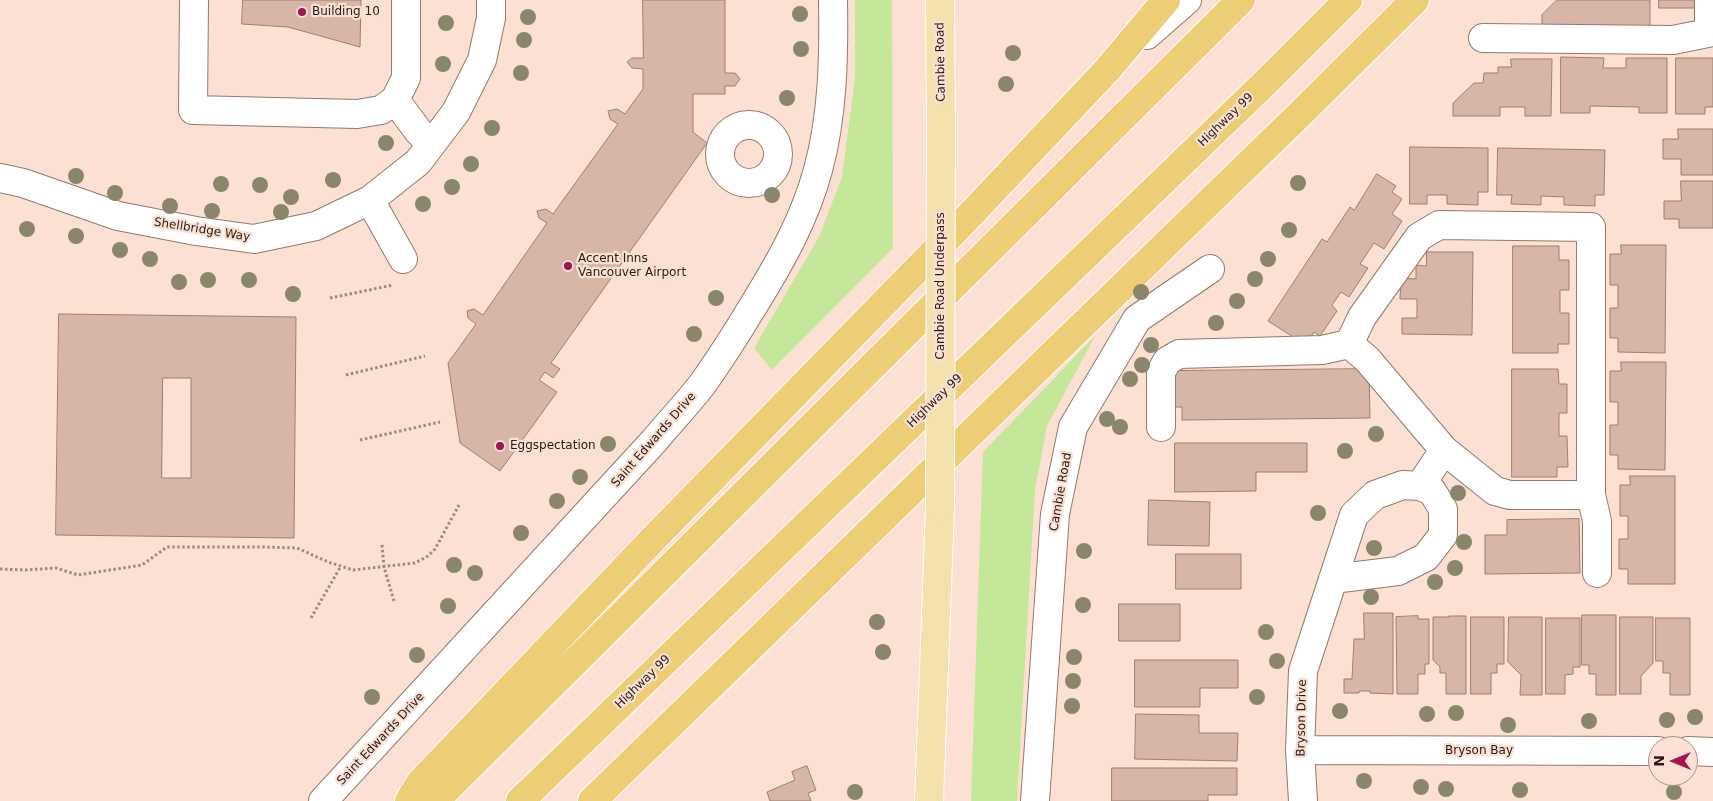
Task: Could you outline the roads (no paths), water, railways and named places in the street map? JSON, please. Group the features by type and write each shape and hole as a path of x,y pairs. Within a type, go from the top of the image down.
{"highway":[{"path":"409,801 420,783 650,542 973,212 1108,69 1166,0"},
{"path":"434,801 1241,0"},
{"name":"Highway 99","path":"520,801 1261,87 1348,0"},
{"path":"592,801 1286,128 1415,0"}],"main road":[{"name":"Cambie Road","path":"940,0 941,124"},
{"name":"Cambie Road Underpass","path":"929,801 940,507 941,124"}],"street":[{"path":"194,0 193,110 356,114 381,110 395,100 406,78 406,0"},
{"name":"Shellbridge Way","path":"0,178 23,183 118,216 196,231 254,239 316,226 370,200 418,162 432,144 456,112 482,60 491,18 491,0"},
{"name":"Saint Edwards Drive","path":"323,801 654,441 700,386 741,325 782,260 802,216 818,170 829,112 834,50 833,0"},
{"path":"1108,69 1187,0"},
{"path":"1483,38 1673,40 1711,32 1709,0"},
{"path":"395,100 419,132 432,144"},
{"path":"370,200 401,272"},
{"path":"1349,344 1362,317 1419,237 1439,225 1591,227 1591,495 1597,521 1597,573"},
{"name":"Cambie Road","path":"1035,801 1056,514 1073,427 1137,319 1210,269"},
{"path":"1161,427 1161,372 1167,361 1179,354 1322,350 1349,344"},
{"path":"1349,344 1367,359 1444,450 1495,490 1510,495 1591,495"},
{"path":"1333,579 1398,571 1426,557 1443,535 1443,509 1432,490 1420,486 1444,450"},
{"name":"Bryson Drive","path":"1303,801 1300,750 1303,671 1354,515 1375,495 1403,485 1420,486"},
{"name":"Bryson Bay","path":"1300,750 1648,751"},
{"path":"1698,752 1713,752"}],"place":[{"name":"Building 10","path":"302,12"},
{"name":"Accent Inns Vancouver Airport","path":"568,266"},
{"name":"Eggspectation","path":"500,446"}]}
